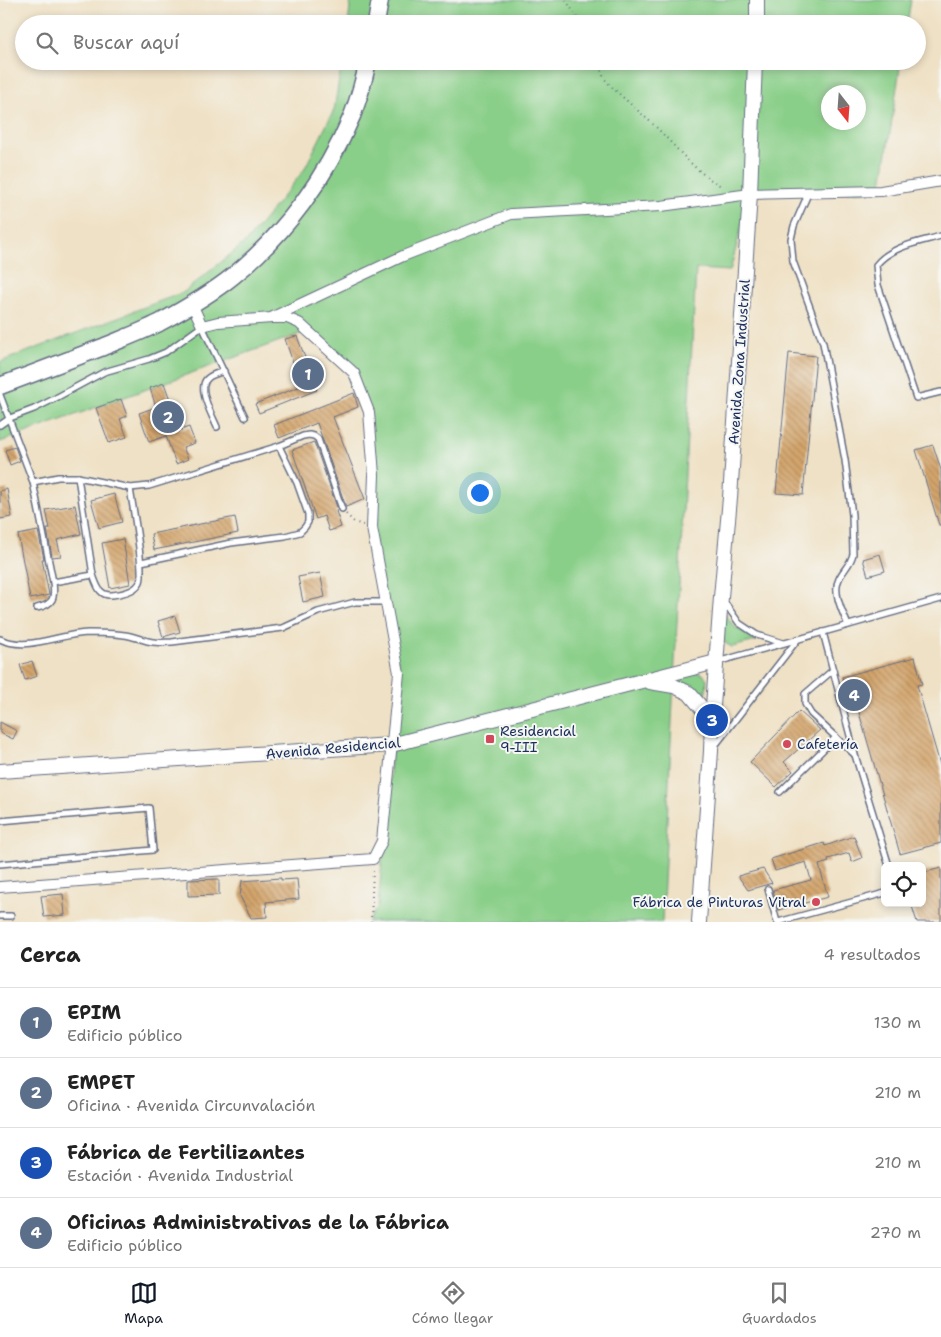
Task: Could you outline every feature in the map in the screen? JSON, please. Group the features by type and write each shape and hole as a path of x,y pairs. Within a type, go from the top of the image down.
{"highway":[{"path":"378,15 380,0"},
{"path":"0,386 126,338 158,323 192,304 232,277 274,237 304,202 318,182 337,148 352,115 362,88 366,70"}],"main road":[{"path":"757,15 758,0"},
{"name":"Avenida Zona Industrial","path":"699,922 750,194 755,70"},
{"name":"Avenida Residencial","path":"0,771 392,745 716,662"},
{"path":"644,681 674,686 690,693 712,720"}],"street":[{"path":"272,318 403,256 511,214 661,206 750,194 808,194 881,190 941,181"},
{"path":"299,323 301,311 310,300"},
{"path":"0,887 373,859 382,841 398,673 372,528 374,476 370,412 354,373 299,323 287,318 272,318 218,322 202,326 192,304"}],"lane":[{"path":"808,194 794,226 791,246 793,261 823,343 845,460 852,515 853,554 852,560 836,585 839,603 848,625"},
{"path":"941,236 899,249 882,257 876,265 878,285 916,398 941,392"},
{"path":"0,425 10,418 52,400 104,372 166,352 202,326 245,417"},
{"path":"217,427 203,390 208,378 224,371"},
{"path":"0,395 33,482 53,582 53,599 50,603 37,608"},
{"path":"33,482 58,477 78,477 130,488 149,486 280,446 309,434 318,439 342,509"},
{"path":"140,562 231,543 285,536 300,532 305,528 308,522 308,514 280,446"},
{"path":"78,477 93,575 98,589 102,593 109,595 127,592 137,586 140,581 140,562 130,488"},
{"path":"53,582 93,575"},
{"path":"721,597 739,623 757,634 784,643"},
{"path":"716,662 941,599"},
{"path":"0,639 9,643 24,644 76,634 104,633 129,635 155,642 172,642 283,628 318,612 355,602 386,602"},
{"path":"823,632 855,755 888,862"},
{"path":"711,751 799,639"},
{"path":"833,670 806,694 804,704 811,714 855,755"},
{"path":"780,792 836,737"},
{"path":"0,821 149,808 153,850 0,864"},
{"path":"768,889 777,922 881,895"},
{"path":"0,916 11,916"}],"path":[{"path":"566,0 575,15"},
{"path":"601,70 608,83 697,168 722,187"},
{"path":"342,509 354,522 372,528"},
{"path":"371,922 373,859"}],"green space":[{"path":"351,0 911,0 908,15 349,15"},
{"path":"341,70 900,70 881,191 750,194 730,271 696,269 674,679 696,672 703,674 707,679 705,703 674,681 662,922 368,922 378,906 399,673 372,528 369,412 354,373 308,331 0,442 0,362 184,292 247,241 304,170 334,110"},
{"path":"724,614 734,626 756,641 732,647 725,643 723,638"}],"building":[{"path":"297,336 317,390 259,413 255,404 301,386 285,339"},
{"path":"789,353 816,356 803,495 776,493"},
{"path":"164,383 181,430 189,427 195,443 183,447 188,459 176,464 166,436 149,442 139,413 156,407 150,388"},
{"path":"354,393 358,407 333,417 365,499 346,507 317,423 279,438 274,425"},
{"path":"121,399 127,416 120,419 127,437 109,443 96,408"},
{"path":"314,442 338,510 336,511 341,527 329,531 324,516 316,519 292,450"},
{"path":"933,445 941,470 941,525 939,525 916,450"},
{"path":"15,447 20,461 10,465 5,450"},
{"path":"7,489 12,517 0,519 0,491"},
{"path":"114,494 122,522 99,528 91,500"},
{"path":"75,505 81,534 57,540 61,556 52,557 47,529 50,529 46,510"},
{"path":"235,517 238,533 154,550 151,534"},
{"path":"38,531 49,595 30,599 18,535"},
{"path":"123,539 130,584 110,588 102,543"},
{"path":"880,554 885,571 868,576 863,559"},
{"path":"320,573 325,597 303,602 298,577"},
{"path":"175,616 180,632 163,637 158,621"},
{"path":"915,657 922,684 917,685 941,768 941,843 900,854 856,702 849,704 842,677"},
{"path":"32,661 37,676 25,680 20,665"},
{"path":"799,711 820,730 784,762 793,771 776,787 750,762"},
{"path":"0,722 17,731 13,739 0,733"},
{"path":"854,836 862,858 852,862 849,853 828,859 829,862 819,865 828,897 778,910 773,890 811,880 806,862 775,871 771,859 824,843 825,846"},
{"path":"941,868 941,922 917,922 912,907 926,907 926,872"},
{"path":"763,869 772,883 748,890 738,876"},
{"path":"281,878 281,880 297,879 299,899 266,902 267,917 251,918 240,896 242,881"},
{"path":"219,879 219,895 188,896 188,880"},
{"path":"63,894 65,915 44,917 41,896"}],"place":[{"name":"EPIM","path":"308,374"},
{"name":"EMPET","path":"168,417"},
{"name":"Oficinas Administrativas de la Fábrica","path":"854,695"},
{"name":"Fábrica de Fertilizantes","path":"712,720"},
{"name":"Residencial 9-III","path":"490,739"},
{"name":"Cafetería","path":"787,744"},
{"name":"Fábrica de Pinturas Vitral","path":"816,902"}]}
